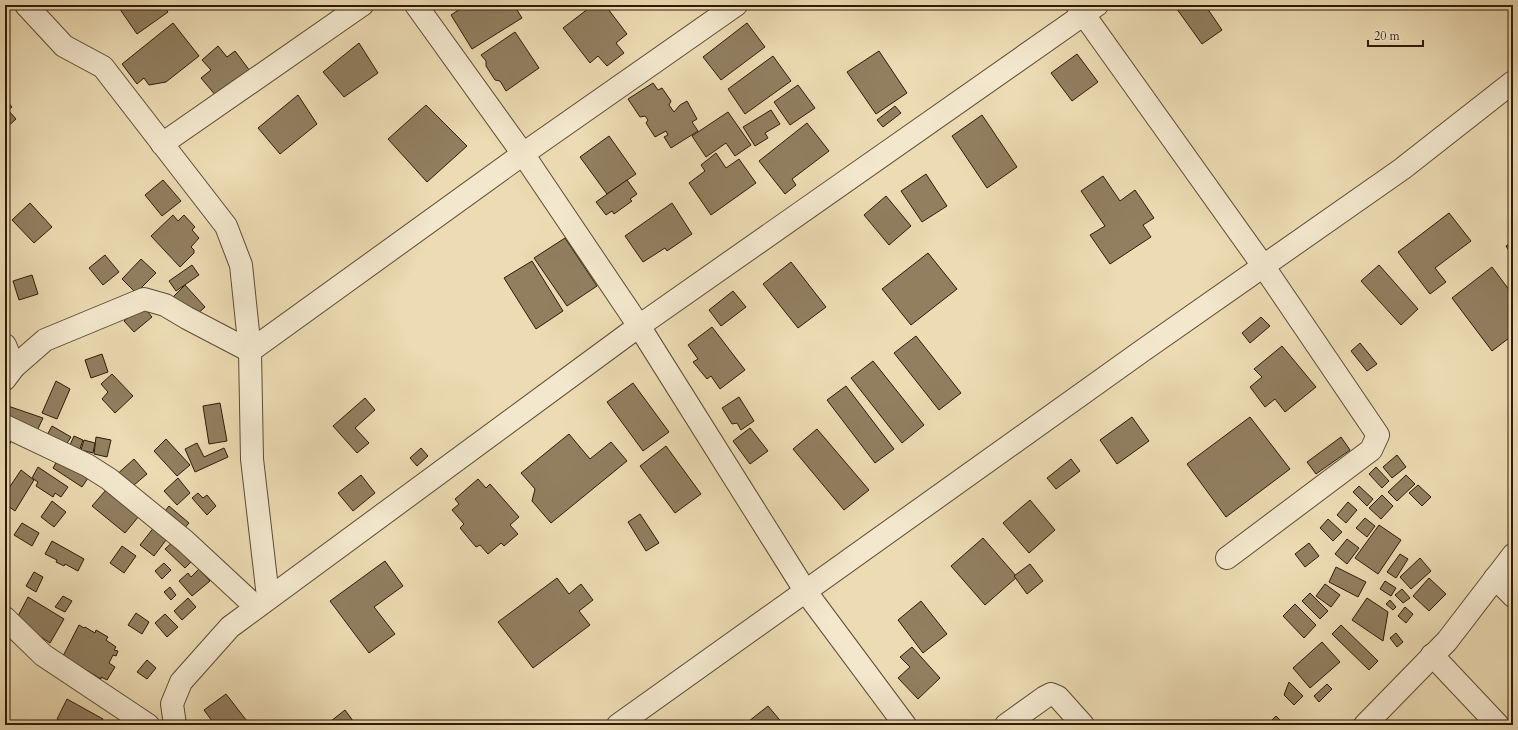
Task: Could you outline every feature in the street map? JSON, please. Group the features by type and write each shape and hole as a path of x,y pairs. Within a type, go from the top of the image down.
{"street":[{"path":"26,5 64,46 103,67 226,226 241,265 250,351 252,459 262,602"},
{"path":"162,144 362,5"},
{"path":"416,5 523,154 639,326 806,592 905,725"},
{"path":"250,351 523,154 736,5"},
{"path":"175,725 172,704 180,682 230,627 639,326 1086,8 1378,435 1371,450 1227,558"},
{"path":"618,725 1142,351 1402,169 1513,82"},
{"path":"9,373 45,340 144,299 165,305 186,318 250,351"},
{"path":"5,345 9,373"},
{"path":"5,426 87,465 109,479 262,602"},
{"path":"1365,725 1446,641 1513,555"},
{"path":"1495,578 1513,596"},
{"path":"5,618 43,655 148,725"},
{"path":"1432,655 1498,725"},
{"path":"1006,725 1051,694 1058,697 1083,725"}],"building":[{"path":"117,5 163,5 168,12 137,34"},
{"path":"458,5 514,5 522,18 472,49 451,15 460,9"},
{"path":"533,5 544,5 538,10"},
{"path":"593,5 605,5 627,34 616,43 624,53 607,66 598,56 590,63 563,28"},
{"path":"1174,5 1205,5 1222,30 1202,44"},
{"path":"173,23 199,56 166,82 149,85 144,78 137,84 122,64"},
{"path":"747,23 765,47 721,80 703,57"},
{"path":"515,32 539,68 506,91 500,81 495,80 486,66 486,61 481,55"},
{"path":"359,43 378,73 344,97 323,72"},
{"path":"218,46 227,57 235,51 250,71 217,97 201,78 211,70 202,60"},
{"path":"879,51 907,93 876,114 847,72"},
{"path":"1077,54 1098,82 1072,101 1051,73"},
{"path":"773,56 791,81 745,114 728,89"},
{"path":"653,83 658,90 662,88 671,101 669,105 674,112 680,105 687,101 697,119 692,122 698,131 671,148 664,137 668,135 666,131 655,137 646,123 648,120 645,116 640,117 628,99"},
{"path":"798,85 815,108 790,125 774,102"},
{"path":"298,95 317,124 280,154 258,128"},
{"path":"5,99 12,107 8,110 16,119 5,129"},
{"path":"426,105 467,146 427,182 388,139"},
{"path":"895,106 901,113 883,127 877,120"},
{"path":"771,110 780,124 765,133 768,138 755,146 743,127"},
{"path":"728,112 751,145 735,156 726,143 706,157 692,136"},
{"path":"982,115 1017,167 987,188 952,136"},
{"path":"807,123 829,151 792,179 796,185 785,194 759,161"},
{"path":"609,136 636,174 607,194 580,157"},
{"path":"716,153 726,168 739,159 756,183 711,215 689,183 705,171 701,165"},
{"path":"926,174 947,206 922,222 901,191"},
{"path":"1103,176 1120,201 1135,190 1154,218 1143,225 1151,237 1110,264 1090,235 1105,226 1081,191"},
{"path":"163,180 181,201 162,216 145,195"},
{"path":"627,180 637,194 630,199 632,201 614,214 612,211 606,215 596,202"},
{"path":"886,196 911,226 889,245 864,215"},
{"path":"30,203 52,227 34,243 12,220"},
{"path":"672,203 692,234 667,251 665,248 643,262 625,236"},
{"path":"1449,213 1471,241 1435,268 1446,282 1430,294 1398,252"},
{"path":"173,215 178,221 184,215 195,227 192,230 199,238 191,247 194,250 194,253 180,267 151,236"},
{"path":"565,238 597,286 567,306 534,258"},
{"path":"1513,241 1513,257 1506,246"},
{"path":"928,253 957,289 911,325 882,289"},
{"path":"105,255 119,272 103,285 89,268"},
{"path":"141,259 156,273 136,293 122,279"},
{"path":"532,261 563,311 536,329 504,278"},
{"path":"791,262 826,307 798,328 763,284"},
{"path":"192,265 199,275 176,291 169,281"},
{"path":"1379,265 1418,309 1401,325 1361,281"},
{"path":"1492,267 1513,295 1513,335 1492,351 1452,298"},
{"path":"32,275 38,294 19,300 13,281"},
{"path":"185,285 205,307 193,318 173,297"},
{"path":"733,291 746,307 721,326 709,310"},
{"path":"143,306 152,317 134,332 124,321"},
{"path":"1261,317 1270,326 1250,343 1242,333"},
{"path":"712,327 745,370 720,389 711,376 707,379 693,362 698,359 688,345"},
{"path":"916,336 961,393 939,410 894,353"},
{"path":"1360,343 1377,364 1367,371 1351,351"},
{"path":"1282,346 1316,387 1285,412 1275,399 1265,407 1250,387 1262,377 1254,369"},
{"path":"102,354 108,372 91,378 85,360"},
{"path":"873,361 924,425 902,443 851,378"},
{"path":"112,374 133,396 115,413 102,399 108,392 101,384"},
{"path":"56,381 70,389 57,419 42,413"},
{"path":"633,383 669,432 643,451 607,402"},
{"path":"846,386 894,449 875,463 827,400"},
{"path":"739,397 754,421 741,430 737,423 732,424 722,408"},
{"path":"365,398 375,410 355,428 369,443 357,453 333,426"},
{"path":"220,403 227,441 209,444 203,406"},
{"path":"5,405 43,418 37,431 5,420"},
{"path":"1132,417 1149,441 1117,464 1100,440"},
{"path":"1250,417 1290,469 1226,517 1187,464"},
{"path":"52,426 71,437 66,445 47,435"},
{"path":"750,428 768,451 750,464 733,441"},
{"path":"817,429 869,490 844,510 793,449"},
{"path":"5,432 13,436 5,456"},
{"path":"569,434 590,459 611,442 627,461 551,523 532,501 535,489 521,473"},
{"path":"74,436 83,440 80,449 70,445"},
{"path":"96,437 111,440 107,457 94,454"},
{"path":"1341,437 1350,450 1316,474 1307,462"},
{"path":"166,439 190,465 177,476 154,451"},
{"path":"84,440 95,443 93,453 81,450"},
{"path":"197,443 204,457 224,448 228,457 195,472 185,449"},
{"path":"666,446 701,494 675,513 640,466"},
{"path":"421,448 428,456 417,466 410,458"},
{"path":"1397,455 1406,467 1392,478 1383,467"},
{"path":"60,456 90,475 82,487 53,468"},
{"path":"134,459 147,474 127,491 114,477"},
{"path":"1071,459 1080,471 1056,489 1047,478"},
{"path":"38,467 68,487 61,497 55,493 53,497 36,486 38,482 32,478"},
{"path":"1376,467 1389,481 1382,488 1369,474"},
{"path":"21,470 34,480 15,511 5,504 5,494"},
{"path":"361,475 375,493 353,511 338,493"},
{"path":"1406,475 1415,484 1397,501 1388,492"},
{"path":"178,478 190,493 177,505 164,491"},
{"path":"478,479 486,488 490,484 519,517 510,525 518,534 504,546 501,543 488,554 480,545 476,547 460,528 464,524 452,510 459,504 455,499"},
{"path":"1418,485 1431,497 1422,506 1409,493"},
{"path":"1359,486 1373,499 1367,506 1353,492"},
{"path":"106,490 139,516 125,533 92,506"},
{"path":"198,493 203,498 207,495 216,506 207,515 192,498"},
{"path":"1382,495 1393,506 1381,519 1369,508"},
{"path":"1030,500 1055,530 1029,553 1003,523"},
{"path":"52,501 66,512 54,527 41,517"},
{"path":"1348,502 1357,510 1346,523 1337,515"},
{"path":"169,506 189,523 181,532 161,516"},
{"path":"640,514 659,543 646,551 628,522"},
{"path":"1365,518 1375,526 1367,537 1356,528"},
{"path":"1328,519 1342,532 1333,541 1320,528"},
{"path":"22,523 39,533 32,546 14,535"},
{"path":"1379,525 1401,540 1378,574 1355,558"},
{"path":"155,526 169,536 154,556 140,545"},
{"path":"983,538 1017,577 985,605 951,566"},
{"path":"176,539 196,557 185,568 165,549"},
{"path":"1347,539 1359,548 1347,564 1335,554"},
{"path":"52,541 84,559 78,571 65,564 64,566 56,562 57,560 45,554"},
{"path":"1309,543 1319,556 1305,567 1295,554"},
{"path":"122,546 136,556 124,573 110,563"},
{"path":"1400,554 1408,559 1396,578 1387,572"},
{"path":"1420,558 1431,571 1411,589 1400,577"},
{"path":"385,561 403,586 374,607 395,634 369,653 330,601"},
{"path":"164,563 171,570 162,579 155,571"},
{"path":"1030,564 1043,581 1027,594 1014,576"},
{"path":"1336,567 1366,582 1358,597 1329,582"},
{"path":"199,569 210,581 192,596 179,581 188,573 191,577"},
{"path":"34,572 43,577 36,592 26,586"},
{"path":"557,578 569,594 581,584 593,600 579,611 590,625 533,668 498,622"},
{"path":"1429,578 1446,594 1429,611 1413,596"},
{"path":"1385,581 1396,588 1391,596 1380,589"},
{"path":"1325,584 1340,595 1331,607 1316,596"},
{"path":"170,587 176,595 171,600 164,592"},
{"path":"1402,589 1410,598 1403,603 1395,595"},
{"path":"1310,593 1328,611 1320,619 1302,601"},
{"path":"63,596 72,601 65,612 55,607"},
{"path":"28,597 64,619 50,643 16,620"},
{"path":"188,598 196,607 182,620 174,611"},
{"path":"1367,598 1388,612 1383,641 1352,620"},
{"path":"1390,600 1396,607 1393,610 1386,604"},
{"path":"921,601 947,634 923,653 898,620"},
{"path":"1295,604 1316,625 1304,638 1283,616"},
{"path":"1405,607 1413,614 1406,623 1398,616"},
{"path":"136,613 149,622 142,634 128,625"},
{"path":"165,614 178,627 167,637 155,623"},
{"path":"79,625 95,633 96,630 108,637 106,640 116,647 114,650 118,651 116,656 113,655 109,663 115,667 107,680 101,677 101,679 63,656"},
{"path":"1341,625 1378,661 1369,670 1332,634"},
{"path":"1396,633 1403,642 1397,647 1390,638"},
{"path":"1322,642 1340,662 1310,688 1293,668"},
{"path":"912,647 940,678 918,699 898,678 910,667 900,657"},
{"path":"147,660 156,668 147,679 137,672"},
{"path":"1289,682 1303,696 1294,705 1284,695"},
{"path":"1327,684 1332,689 1319,702 1314,696"},
{"path":"226,694 250,725 215,725 204,710"},
{"path":"67,699 103,719 101,725 66,725 57,719"},
{"path":"768,706 784,725 744,725"},
{"path":"345,710 356,725 326,725"},
{"path":"1276,716 1285,725 1267,725"},
{"path":"1211,720 1215,725 1204,725"}]}
